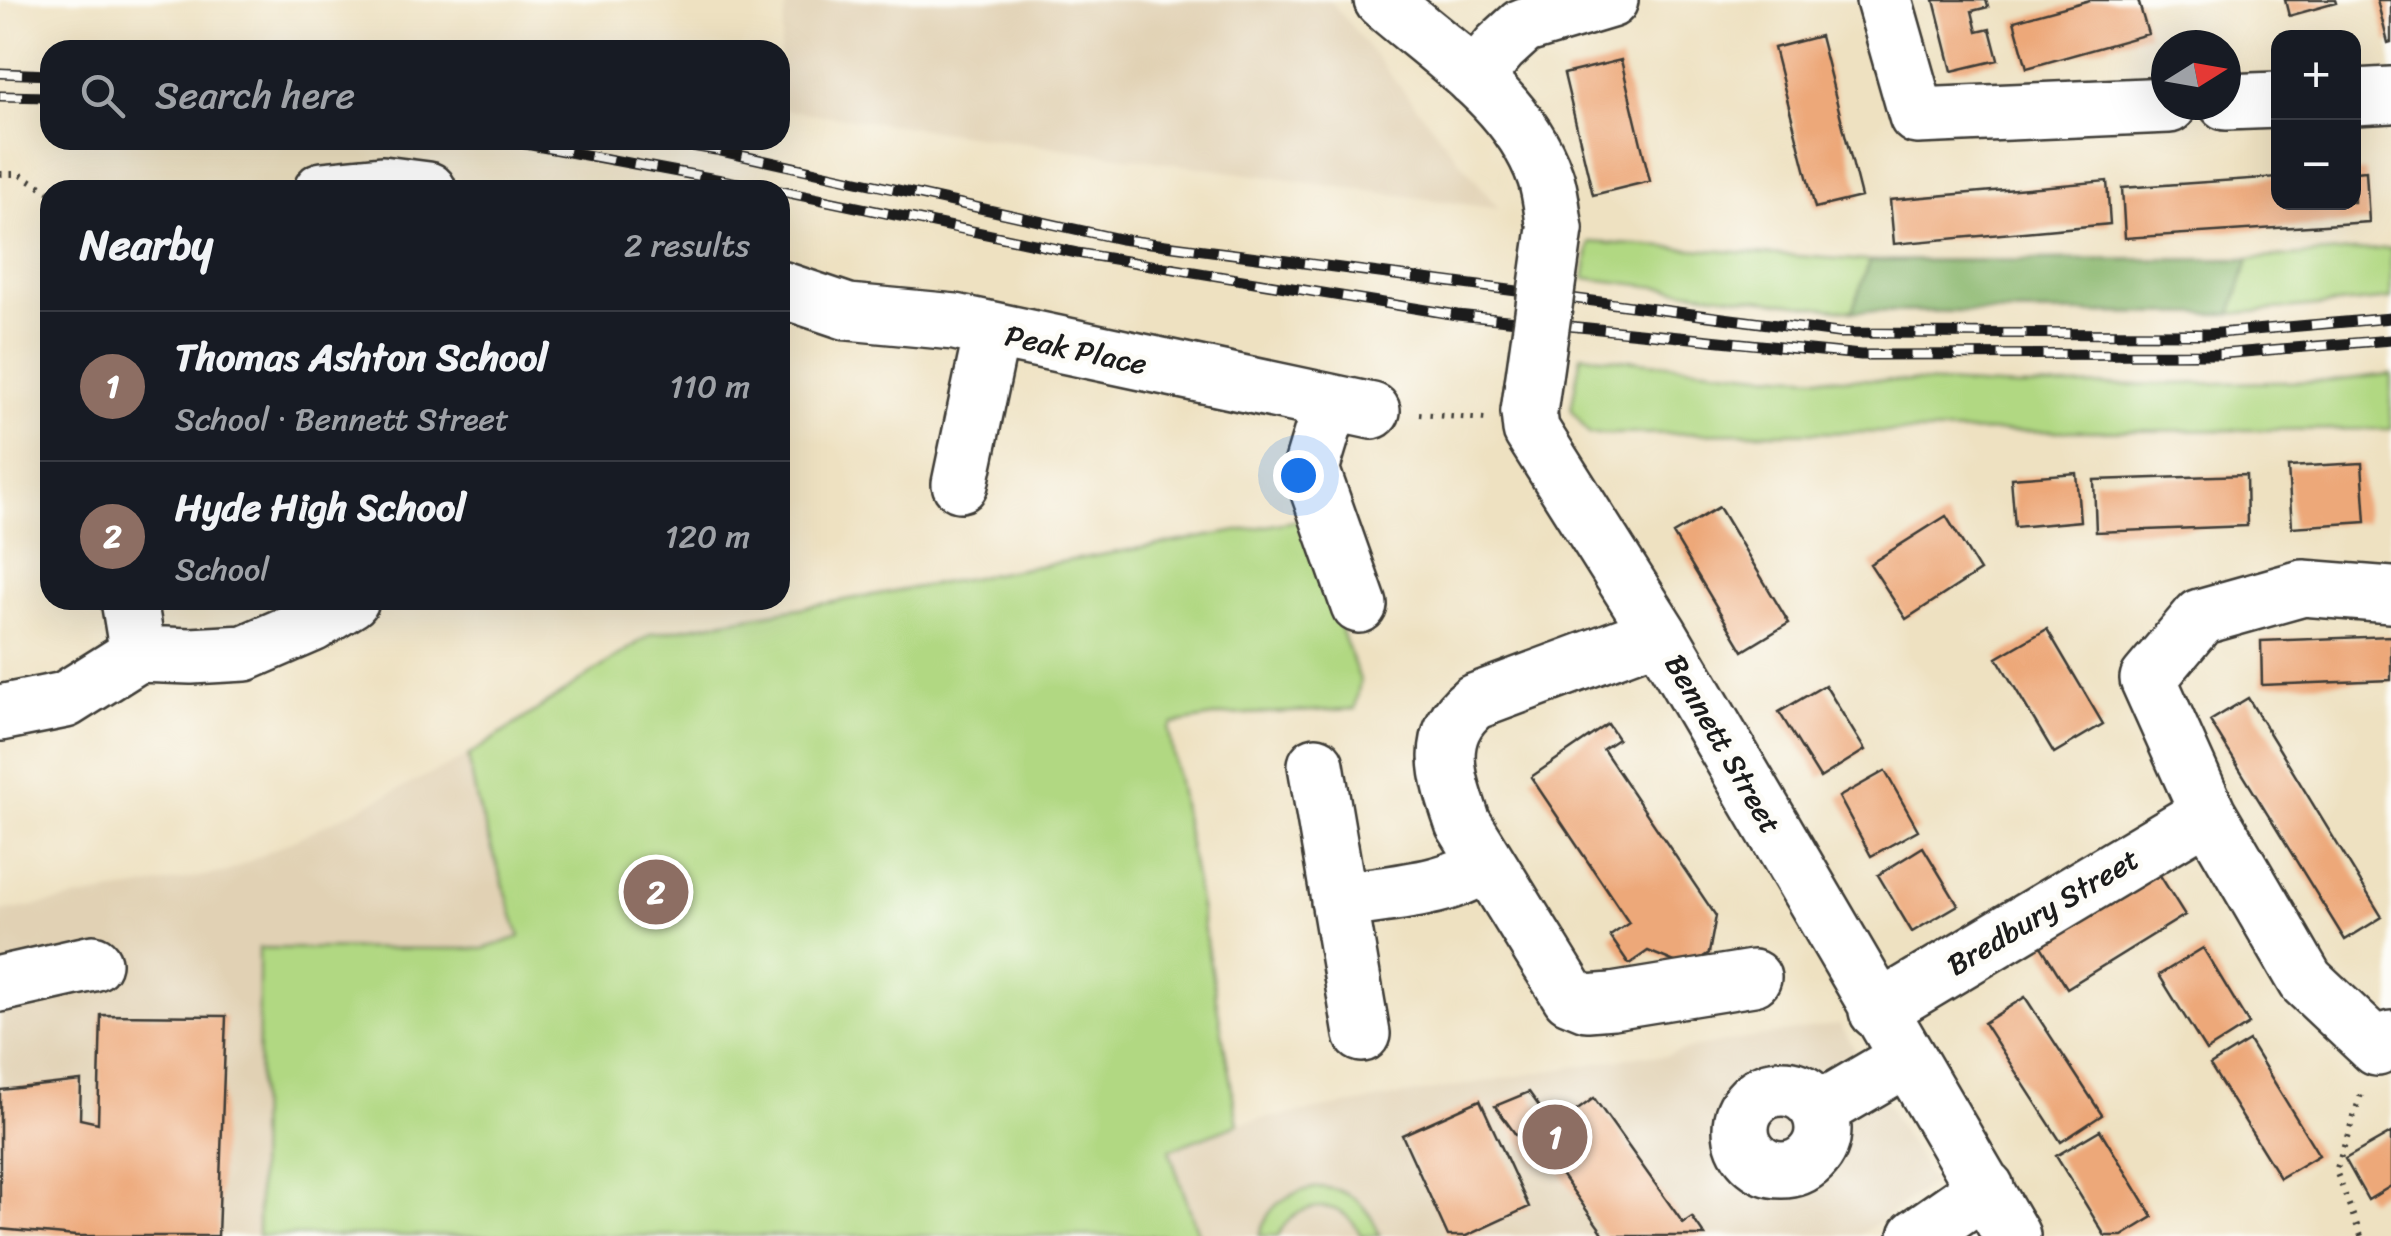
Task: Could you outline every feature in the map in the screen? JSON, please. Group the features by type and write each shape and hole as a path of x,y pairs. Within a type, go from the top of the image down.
{"street":[{"path":"1382,0 1474,78 1528,138 1546,178 1555,229 1530,417"},
{"path":"1474,78 1523,26 1610,0"},
{"path":"1884,0 1917,116 2151,106"},
{"path":"2361,97 2391,95"},
{"path":"2241,101 2271,100"},
{"name":"Peak Place","path":"790,292 848,312 956,322 1352,407"},
{"path":"960,484 992,332"},
{"path":"1352,407 1311,469 1359,605"},
{"name":"Bennett Street","path":"1530,417 1531,430 1659,634 2012,1236"},
{"path":"2384,1043 2306,980 2208,813 2148,679 2200,616 2303,588 2391,595"},
{"path":"131,610 138,654"},
{"path":"0,713 65,700 138,654 245,654 335,610"},
{"path":"1659,634 1474,702 1459,714 1447,743 1447,767 1463,823 1570,996 1578,1001 1612,1001 1752,978"},
{"path":"1316,766 1362,1034"},
{"name":"Bredbury Street","path":"1878,1011 2208,813"},
{"path":"1339,901 1452,881 1472,875 1487,862"},
{"path":"0,984 93,963"},
{"path":"1819,1110 1906,1060"},
{"path":"1917,1236 1986,1188"}],"path":[{"path":"0,174 20,174 40,186"},
{"path":"1352,407 1530,417"},
{"path":"2361,1236 2336,1172 2384,1043"}],"shaded area":[{"path":"787,0 1330,0 1499,209 790,110 790,40 781,40"},
{"path":"1300,520 1360,680 1355,709 1225,715 1173,724 1169,730 1238,1123 1643,1055 1661,1057 1695,1047 1840,1024 1933,1183 1859,1236 0,1236 0,912 227,872 468,756 651,634"}],"green space":[{"path":"1590,242 1870,261 2249,259 2391,248 2391,299 2231,314 1852,311 1584,278"},
{"path":"2249,259 2231,314 1852,311 1870,261"},
{"path":"1581,355 1762,374 2017,387 2331,381 2391,374 2391,429 1589,434 1571,409"},
{"path":"1300,520 1360,680 1355,709 1225,715 1173,724 1169,730 1238,1124 1169,1150 1199,1236 258,1236 259,948 483,949 520,937 477,802 468,756 651,634"},
{"path":"1319,1187 1341,1191 1358,1201 1380,1236 1361,1236 1344,1214 1320,1207 1296,1215 1278,1236 1259,1236 1268,1216 1281,1201"}],"building":[{"path":"1934,0 1986,0 1988,7 1972,11 1977,32 1990,29 1998,60 1952,71"},
{"path":"2090,0 2138,0 2148,34 2027,68 2014,21"},
{"path":"2285,0 2335,0 2336,3 2289,16"},
{"path":"2377,0 2391,0 2388,43"},
{"path":"1820,36 1861,197 1815,208 1774,48"},
{"path":"1621,60 1650,181 1593,195 1564,74"},
{"path":"2361,171 2366,171 2369,222 2125,238 2122,188 2271,177 2271,210 2361,210"},
{"path":"2107,181 2110,224 1894,244 1890,200"},
{"path":"2362,463 2366,522 2292,527 2288,467"},
{"path":"2076,473 2080,521 2015,527 2011,478"},
{"path":"2246,475 2247,526 2096,532 2094,480"},
{"path":"1719,507 1789,623 1743,651 1673,534"},
{"path":"1946,516 1980,571 1906,619 1870,564"},
{"path":"2047,629 2103,724 2054,753 1997,658"},
{"path":"2391,636 2391,680 2262,685 2261,641"},
{"path":"1825,685 1865,750 1820,778 1779,712"},
{"path":"2248,698 2382,917 2345,940 2210,721"},
{"path":"1608,724 1618,739 1603,749 1716,916 1709,953 1697,961 1682,965 1648,951 1629,964 1610,936 1629,923 1531,777"},
{"path":"1885,771 1918,830 1871,856 1839,797"},
{"path":"1923,847 1958,905 1912,932 1878,875"},
{"path":"2156,869 2185,915 2067,988 2039,943"},
{"path":"2203,948 2249,1024 2206,1051 2159,975"},
{"path":"2025,997 2102,1115 2061,1142 1984,1023"},
{"path":"101,1015 226,1016 218,1236 76,1236 0,1229 0,1090 81,1081 80,1119 98,1123"},
{"path":"2249,1041 2319,1155 2280,1178 2210,1065"},
{"path":"1529,1092 1554,1127 1594,1098 1683,1223 1692,1217 1705,1236 1605,1236 1548,1156 1537,1164 1495,1106"},
{"path":"1480,1100 1529,1207 1466,1236 1448,1236 1402,1135"},
{"path":"2100,1130 2153,1217 2122,1236 2105,1236 2056,1156"},
{"path":"2391,1133 2391,1186 2368,1200 2345,1159"}],"railway":[{"path":"0,73 40,75"},
{"path":"0,96 40,97"},
{"path":"558,150 722,180"},
{"path":"716,150 1120,239 1838,333 2208,334 2391,318"},
{"path":"790,193 1077,253 1457,315 1861,355 2220,354 2391,340"}],"place":[{"name":"Hyde High School","path":"656,892"},
{"name":"Thomas Ashton School","path":"1555,1137"}]}
